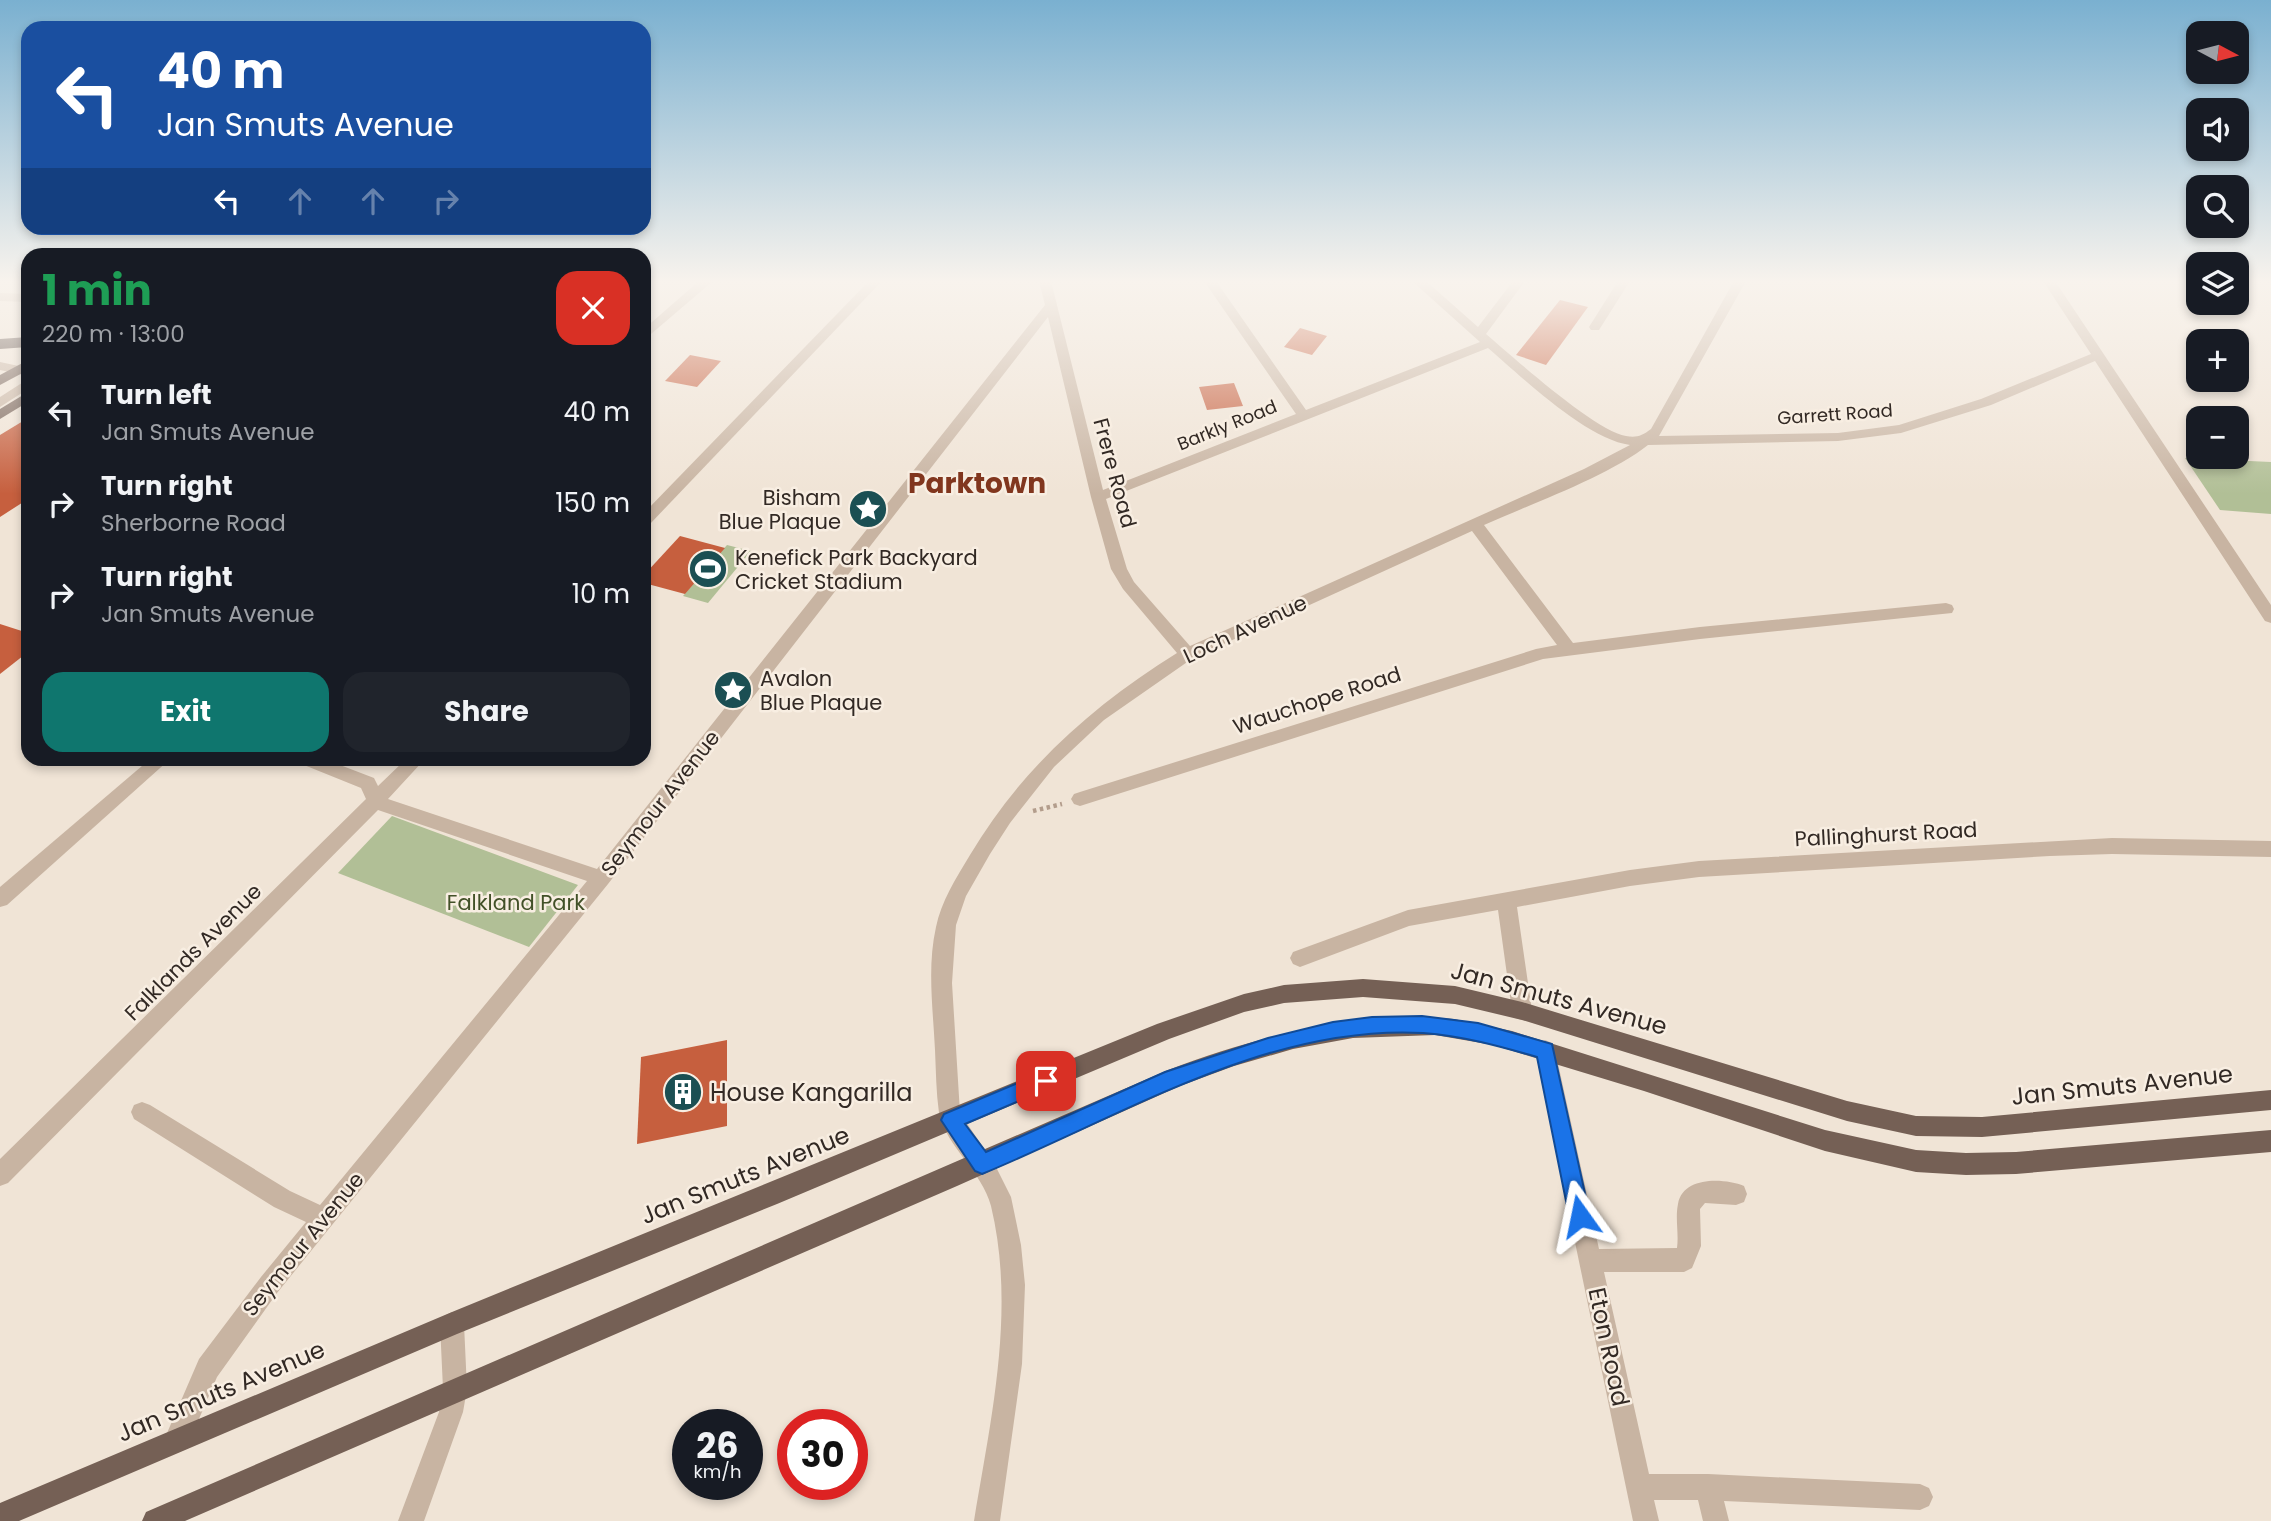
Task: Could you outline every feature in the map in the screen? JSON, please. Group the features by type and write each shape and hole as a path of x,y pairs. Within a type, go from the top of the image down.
{"main road":[{"path":"0,381 21,371"},
{"path":"0,415 21,395"},
{"name":"Jan Smuts Avenue","path":"0,1516 452,1324 1164,1031 1244,1003 1284,994 1326,989 1455,995 1522,1012 1847,1111 1916,1126 1982,1127 2271,1100"},
{"path":"155,1521 455,1389 982,1164 1172,1078 1268,1046 1333,1030 1422,1025 1478,1031 1654,1083 1800,1133 1864,1151 1923,1163 1992,1166 2271,1141"}],"street":[{"path":"651,515 808,352"},
{"name":"Seymour Avenue","path":"177,1440 208,1368 269,1285 601,878 1014,352"},
{"name":"Frere Road","path":"1063,352 1098,497 1119,569 1128,585 1187,654"},
{"path":"1259,352 1303,415"},
{"name":"Barkly Road","path":"1098,497 1451,352"},
{"name":"Garrett Road","path":"1498,352 1581,417 1617,440 1647,441 1838,437 1901,429 1986,402 2096,356"},
{"name":"Loch Avenue","path":"951,1120 942,967 946,927 952,905 1002,818 1036,773 1077,733 1187,654 1599,467 1647,441 1665,418 1701,352"},
{"path":"2093,352 2271,617"},
{"path":"0,366 21,369"},
{"path":"0,387 21,389"},
{"path":"0,403 21,392"},
{"path":"1475,524 1568,648"},
{"name":"Wauchope Road","path":"1080,799 1542,653 1568,648 1946,610"},
{"path":"0,899 153,766"},
{"path":"325,766 368,783 376,802 601,878"},
{"name":"Falklands Avenue","path":"0,1175 410,766"},
{"name":"Pallinghurst Road","path":"1300,958 1408,918 1658,875 1820,860 2112,846 2271,849"},
{"path":"1506,900 1522,1012"},
{"name":"Eton Road","path":"1545,1051 1646,1521"},
{"path":"142,1112 282,1199 323,1217"},
{"path":"951,1120 982,1164 1002,1204 1010,1259 1014,1323 1006,1404 987,1521"},
{"path":"1590,1261 1684,1260 1689,1246 1689,1204 1702,1192 1736,1194"},
{"path":"411,1521 452,1412 455,1389 452,1324"},
{"path":"1639,1487 1708,1487 1920,1497"},
{"path":"1708,1487 1716,1521"}],"path":[{"path":"1002,818 1080,799"}],"green space":[{"path":"2249,461 2271,462 2271,514 2220,510 2192,469 2249,469"},
{"name":"Kenefick Park Backyard Cricket Stadium","path":"727,545 751,551 708,603 683,596"},
{"name":"Falkland Park","path":"392,816 578,885 529,947 338,873"}],"building":[{"path":"1518,352 1555,352 1546,365 1516,355"},
{"path":"690,355 721,361 697,387 665,381"},
{"path":"1234,383 1243,406 1207,410 1199,387"},
{"path":"21,422 21,504 0,517 0,435"},
{"path":"680,536 725,548 685,594 651,585 651,567"},
{"path":"0,624 21,631 21,658 0,674"},
{"name":"House Kangarilla","path":"727,1040 727,1126 637,1144 641,1057"}],"place":[{"name":"Bisham Blue Plaque","path":"868,509"},
{"name":"Kenefick Park Backyard Cricket Stadium","path":"708,569"},
{"name":"Avalon Blue Plaque","path":"733,690"},
{"name":"House Kangarilla","path":"683,1092"}],"district":[{"name":"Parktown","path":"977,483"}],"route":[{"path":"1046,1081 951,1120 982,1164 1172,1078 1268,1046 1333,1030 1372,1026 1422,1025 1478,1031 1545,1051 1580,1216"}]}
